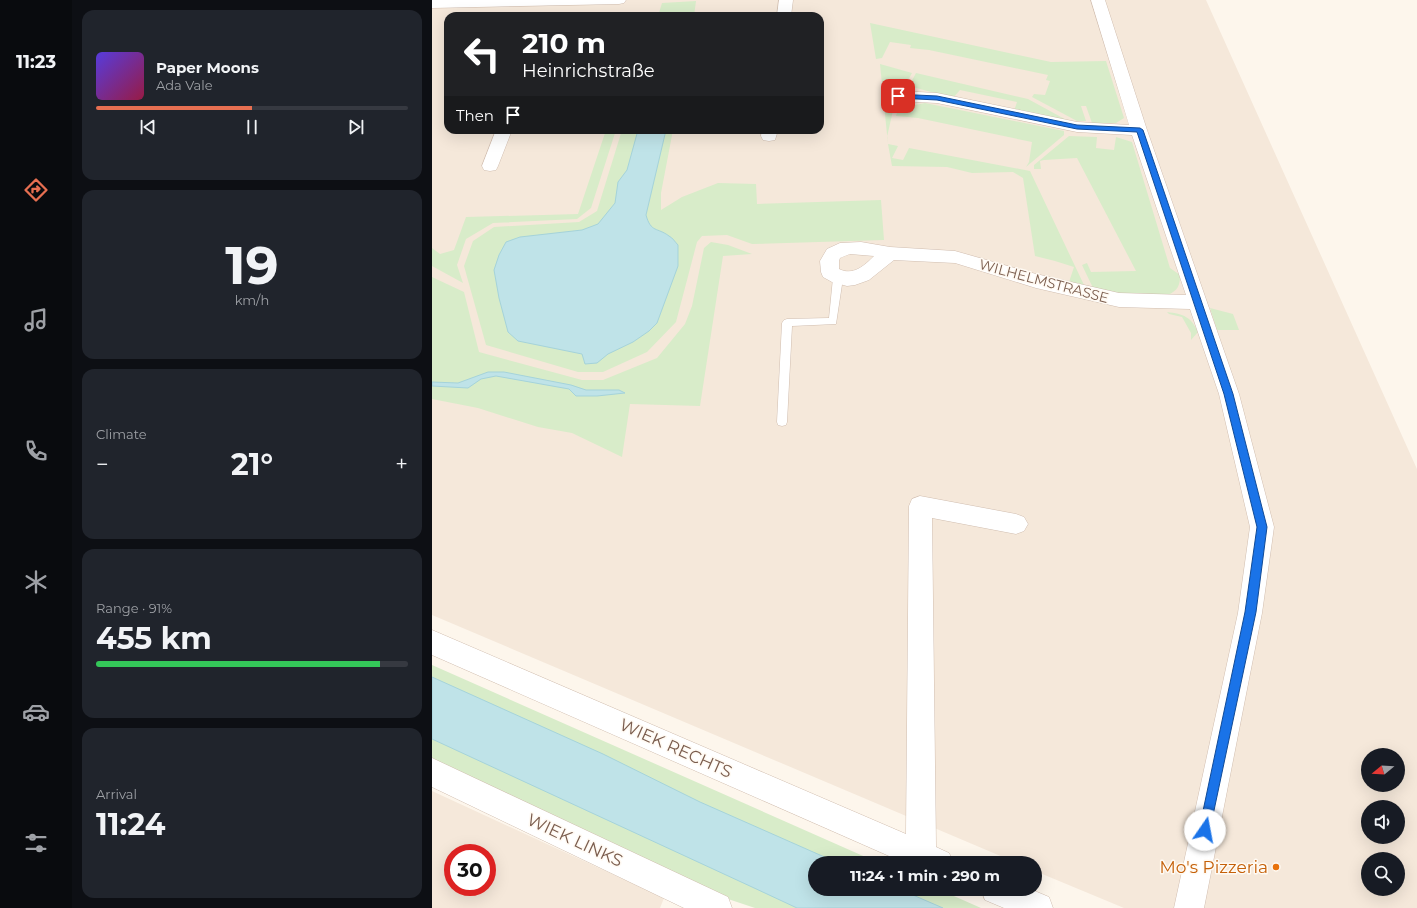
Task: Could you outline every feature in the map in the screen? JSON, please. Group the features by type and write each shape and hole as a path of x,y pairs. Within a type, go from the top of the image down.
{"street":[{"path":"432,4 619,0"},
{"path":"784,12 786,0"},
{"path":"1098,0 1229,394 1262,527 1250,612 1189,908"},
{"path":"552,12 556,1"},
{"path":"898,96 937,98 1077,127 1140,130"},
{"path":"490,166 502,134"},
{"name":"WILHELMSTRASSE","path":"838,278 830,272 828,263 831,255 838,250 851,246 890,253 955,257 1036,281 1119,300 1198,302"},
{"path":"838,278 850,279 861,277 890,253"},
{"name":"WIEK RECHTS","path":"930,856 920,506 1016,524"},
{"name":"WIEK RECHTS","path":"432,642 923,856"},
{"name":"WIEK LINKS","path":"432,772 688,902 717,908"},
{"path":"1011,896 1038,908"}],"lane":[{"path":"782,422 788,323 834,321 838,278"}],"shaded area":[{"path":"432,0 1206,0 1417,469 1417,908 1124,908 1042,874 1042,856 1000,856 432,615"},
{"path":"432,791 664,898 660,908 432,908"}],"green space":[{"path":"696,1 695,12 659,12 662,3"},
{"path":"870,23 1051,62 1106,61 1124,118 1116,123 1092,123 1086,106 1081,106 1086,121 1077,121 1032,97 1034,94 1045,95 1050,81 1046,80 1048,75 929,50 910,48 911,45 890,42 882,58 876,59"},
{"path":"880,64 912,73 905,86 898,86 887,90 886,95 890,103 894,106 887,136"},
{"path":"916,73 1028,99 1072,123 1014,111 1017,102 960,90 953,98 909,86"},
{"path":"925,103 1064,131 1064,135 1026,167 1029,162 1032,142 918,118 896,116 899,106 905,107"},
{"path":"605,134 615,134 591,208 577,219 493,223 466,239 457,265 463,283 432,266 432,248 440,254 454,250 466,217 578,214"},
{"path":"621,134 672,134 661,193 661,210 682,197 718,183 756,184 757,204 881,200 884,240 752,244 727,235 702,236 697,242 676,322 647,352 603,372 578,372 486,345 464,266 473,241 494,227 579,222 597,211"},
{"path":"1069,136 1097,137 1096,148 1114,150 1116,137 1132,142 1170,268 1180,275 1178,287 1168,295 1116,293 1093,288 1082,265 1087,263 1091,272 1136,271 1077,158 1040,161 1041,169 1034,169 1034,165"},
{"path":"888,144 898,146 892,158 903,160 909,148 1030,171 1084,285 1069,282 1074,267 1035,256 1023,178 1013,172 972,173 947,167 892,166"},
{"path":"711,242 728,245 752,254 723,256 700,406 630,404 622,457 572,433 538,427 478,408 432,399 432,277 464,292 479,352 582,380 603,380 657,358 685,324 692,306 704,248"},
{"path":"1210,308 1233,314 1239,330 1217,330"},
{"path":"1167,312 1186,317 1193,323 1198,332 1191,340 1191,333 1182,317 1169,314"},
{"path":"432,665 863,856 808,856 808,896 954,896 981,908 755,908 692,887 432,762"}],"water":[{"path":"637,134 665,134 646,215 652,227 665,233 678,245 678,266 657,323 649,331 633,342 608,354 597,363 585,364 582,354 518,341 508,332 499,298 494,270 499,255 506,242 520,237 582,230 598,224 615,203 618,182 627,170"},
{"path":"488,372 504,372 571,385 586,390 619,390 625,393 597,396 576,396 569,389 496,376 481,379 468,388 432,386 432,382 458,383"},
{"path":"432,677 603,754 700,802 822,856 808,856 808,896 915,896 943,908 797,908 432,739"}],"place":[{"name":"Mo's Pizzeria","path":"1276,867"}],"route":[{"path":"898,96 937,98 1077,127 1140,130 1229,394 1262,527 1250,612 1205,830"}]}
